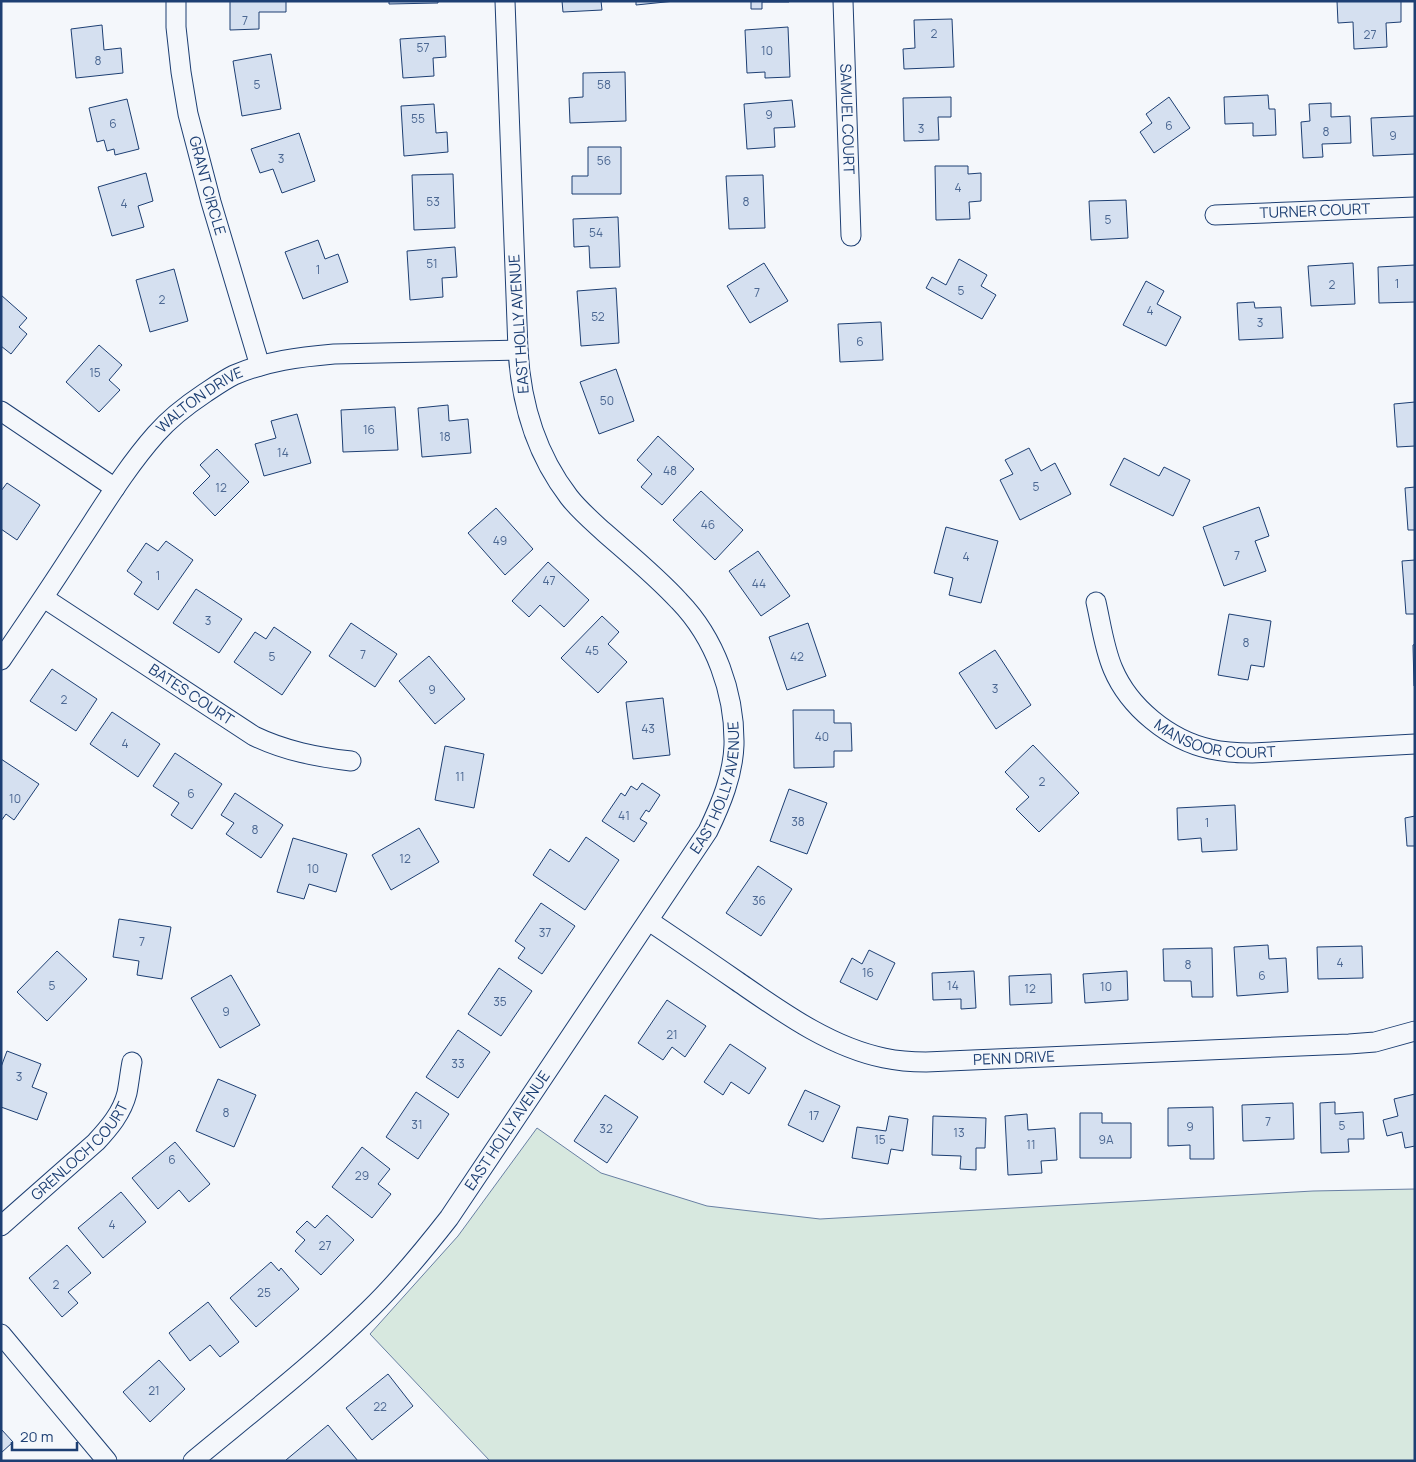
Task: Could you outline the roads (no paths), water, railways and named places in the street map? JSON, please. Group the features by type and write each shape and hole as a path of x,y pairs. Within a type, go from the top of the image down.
{"street":[{"name":"GRANT CIRCLE","path":"176,1 176,27 188,114 211,202 260,366"},
{"name":"EAST HOLLY AVENUE","path":"192,1461 320,1355 370,1309 426,1247 449,1218 649,921 708,831 725,793 734,746 733,721 729,696 716,654 694,617 586,516 570,498 554,476 526,411 519,370 505,1"},
{"name":"SAMUEL COURT","path":"843,1 851,236"},
{"name":"TURNER COURT","path":"1215,215 1415,207"},
{"name":"WALTON DRIVE","path":"1,660 44,598 115,488 156,433 171,418 211,389 233,376 282,360 334,354 518,350"},
{"path":"1,411 115,488"},
{"name":"BATES COURT","path":"44,598 254,736 285,749 351,761"},
{"name":"MANSOOR COURT","path":"1096,602 1106,649 1112,668 1121,685 1131,699 1156,722 1191,743 1210,749 1252,753 1415,744"},
{"name":"PENN DRIVE","path":"649,921 764,1000 814,1031 837,1042 882,1058 936,1062 1349,1044 1375,1042 1415,1031"},
{"name":"GRENLOCH COURT","path":"1,1226 96,1142 107,1130 119,1114 127,1094 132,1062"},
{"path":"1,1334 107,1461"}]}
